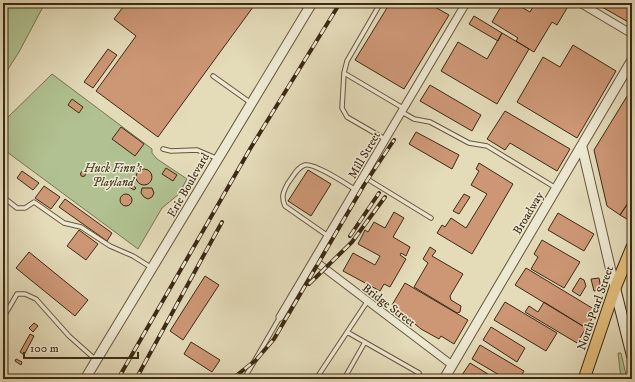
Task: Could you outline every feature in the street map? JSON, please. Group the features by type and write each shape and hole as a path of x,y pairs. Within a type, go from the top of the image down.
{"main road":[{"name":"North Pearl Street","path":"584,379 615,288 632,247"},
{"path":"615,288 632,356"}],"street":[{"name":"Mill Street","path":"280,317 466,3"},
{"path":"580,3 632,34"},
{"name":"Erie Boulevard","path":"85,379 153,268 308,5"},
{"name":"Broadway","path":"444,379 632,60"},
{"path":"582,147 615,288"},
{"name":"Bridge Street","path":"314,261 452,365"}],"lane":[{"path":"380,4 347,61 344,74 342,108 346,117 386,140"},
{"path":"344,74 403,110 414,119 430,122 470,143 487,146 557,189"},
{"path":"213,76 251,103"},
{"path":"163,149 172,151 198,150 217,159"},
{"path":"329,236 285,206 282,199 283,191 298,169 306,165 315,167 356,190"},
{"path":"364,177 431,218"},
{"path":"3,198 17,208 25,208 34,202 64,223 81,227 110,246 133,256 153,268"},
{"path":"3,318 17,294 25,294 36,299 69,336 96,361"},
{"path":"316,379 367,302"},
{"path":"244,379 280,317"},
{"path":"347,332 419,373 416,379"},
{"path":"344,379 365,342"}],"green space":[{"path":"3,3 45,3 19,52 3,77"},
{"name":"Huck Finn's Playland","path":"52,74 152,149 152,153 157,159 187,179 179,194 162,208 138,249 3,149 3,122"},
{"path":"618,353 621,353 627,379 621,379"}],"building":[{"path":"126,3 256,3 158,137 96,91 136,36 114,19"},
{"path":"390,3 428,3 449,15 404,89 355,60"},
{"path":"503,3 514,3 530,12 535,3 559,3 567,8 557,25 552,22 534,52 516,41 518,38 492,22"},
{"path":"604,3 632,3 630,23 602,7"},
{"path":"474,16 502,33 498,41 469,24"},
{"path":"502,33 529,49 497,104 441,71 458,42 487,59"},
{"path":"573,45 616,71 577,138 517,102 543,57 560,67"},
{"path":"108,49 117,55 93,88 84,82"},
{"path":"430,85 481,115 472,131 420,101"},
{"path":"629,93 632,95 632,197 620,215 607,206 594,150"},
{"path":"72,99 83,107 79,113 68,105"},
{"path":"505,111 570,149 557,171 510,143 505,150 487,139"},
{"path":"121,127 144,144 135,156 112,139"},
{"path":"416,132 459,155 452,169 409,144"},
{"path":"479,163 513,184 472,254 437,233 442,225 445,227 451,218 466,228 487,194 471,185 479,171 476,169"},
{"path":"166,168 177,175 173,181 162,174"},
{"path":"141,169 147,169 152,174 150,183 147,185 141,185 136,180 136,174"},
{"path":"308,170 331,184 311,216 288,201"},
{"path":"22,171 39,183 33,190 17,178"},
{"path":"83,171 86,174 83,177 80,174"},
{"path":"128,182 136,188 134,190 126,185"},
{"path":"44,186 60,197 51,209 35,198"},
{"path":"142,188 152,188 154,193 152,197 148,199 144,197 141,193"},
{"path":"124,194 128,194 132,200 128,206 124,206 120,202 120,198"},
{"path":"464,194 470,197 459,214 453,211"},
{"path":"632,197 632,222 620,215"},
{"path":"65,199 112,233 107,241 59,207"},
{"path":"394,212 404,218 393,237 410,247 406,256 401,253 400,255 406,259 390,287 384,284 380,291 343,271 353,253 375,265 380,256 358,244 365,230 368,232 374,222 385,228"},
{"path":"558,213 594,234 584,251 548,230"},
{"path":"79,230 98,244 86,260 67,246"},
{"path":"542,240 580,262 564,288 531,269 538,257 534,254"},
{"path":"430,247 436,251 432,256 463,274 450,296 451,300 461,306 460,312 457,313 414,287 428,263 423,259"},
{"path":"29,252 88,300 75,316 16,268"},
{"path":"526,268 597,311 586,328 515,285"},
{"path":"205,276 219,285 183,340 170,331"},
{"path":"580,278 584,280 586,286 580,296 572,291"},
{"path":"599,278 601,289 594,291 591,279"},
{"path":"405,283 468,320 454,344 441,336 439,339 421,329 392,305"},
{"path":"505,302 557,333 546,351 494,320"},
{"path":"544,302 586,328 577,343 525,312 529,306 538,312"},
{"path":"34,323 38,326 33,332 29,328"},
{"path":"491,327 525,348 517,362 483,340"},
{"path":"30,334 34,336 24,355 20,352"},
{"path":"3,340 8,343 3,352"},
{"path":"191,342 220,360 212,372 184,354"},
{"path":"480,345 524,371 519,379 506,379 472,359"},
{"path":"16,359 22,362 21,365 15,361"},
{"path":"470,363 496,379 460,378"}],"railway":[{"path":"118,379 250,149 340,3"},
{"path":"232,379 256,360 274,339 364,185 394,140"},
{"path":"350,236 379,193"},
{"path":"309,284 352,242 385,197"},
{"path":"136,379 222,222"}]}
